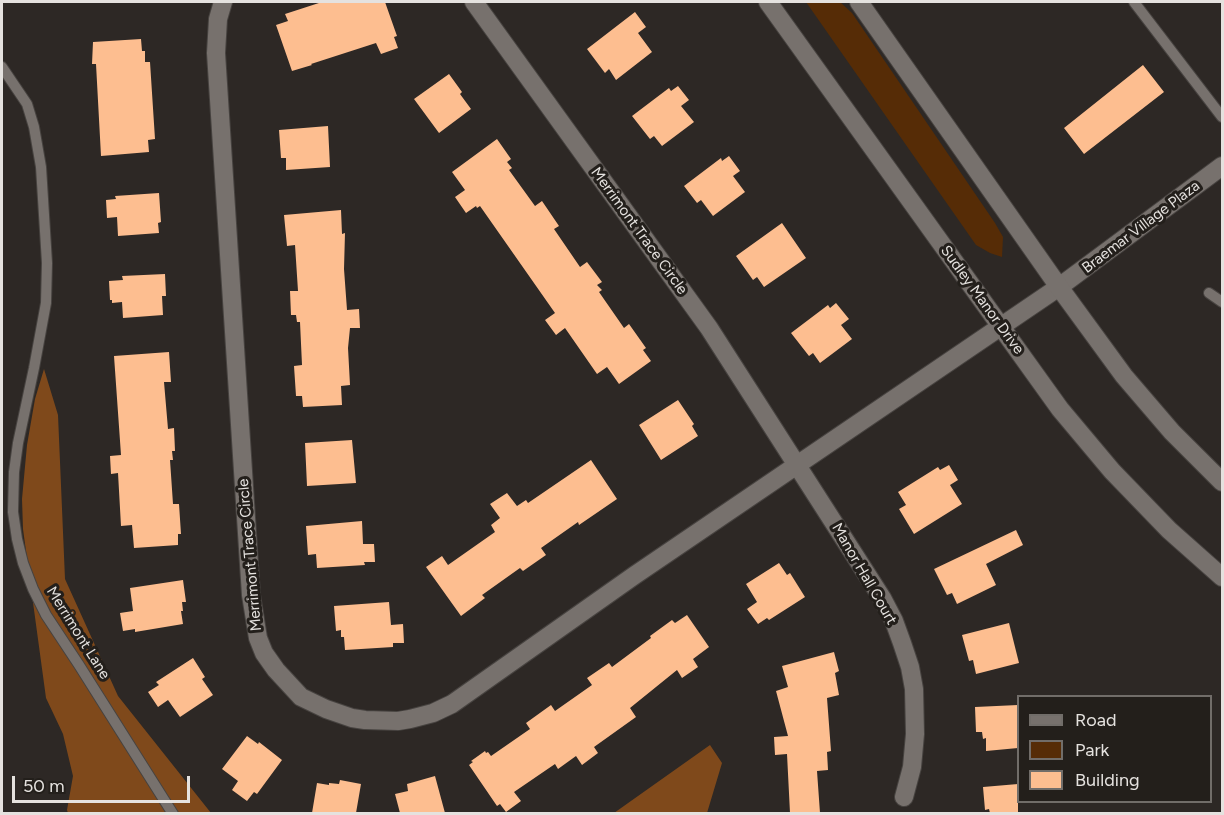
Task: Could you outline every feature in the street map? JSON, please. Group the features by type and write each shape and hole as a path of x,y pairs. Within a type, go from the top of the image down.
{"street":[{"name":"Merrimont Trace Circle","path":"223,2 218,19 216,53 251,595 258,638 264,653 301,697 326,710 365,720 398,721 433,713 452,704 617,587 1059,287"},
{"name":"Merrimont Trace Circle","path":"474,2 709,328 798,465"},
{"name":"Sudley Manor Drive","path":"768,2 1060,409 1112,471 1169,530 1222,577"},
{"path":"861,3 1059,287 1124,376 1172,432 1222,482"},
{"name":"Braemar Village Plaza","path":"1059,287 1222,166"},
{"name":"Manor Hall Court","path":"798,465 882,598 894,621 910,667 914,689 915,734 912,767 904,797"}],"lane":[{"path":"1134,2 1222,117"},
{"name":"Merrimont Lane","path":"2,67 27,104 34,127 40,167 47,263 46,303 14,472 13,512 17,539 23,563 46,615 173,813"},
{"path":"1209,293 1222,302"}],"green space":[{"path":"806,2 840,2 852,13 995,223 1003,237 1002,257 976,245"}],"shaded area":[{"path":"44,369 58,415 65,579 118,696 211,813 68,813 73,776 63,734 46,698 23,529 22,499 27,445 35,399"},
{"path":"710,745 722,763 707,813 614,813"}],"building":[{"path":"322,2 385,2 397,36 394,37 398,48 381,54 376,43 292,71 276,25 288,21 285,14"},
{"path":"635,12 646,27 638,33 652,52 616,80 609,69 605,73 587,49"},
{"path":"141,39 142,51 145,51 145,62 150,62 155,139 148,140 149,152 101,156 96,64 92,64 93,42"},
{"path":"1143,65 1164,92 1084,154 1064,128"},
{"path":"449,74 471,109 439,133 414,99"},
{"path":"678,86 689,100 681,106 694,122 662,146 654,136 650,139 632,116 669,88 671,91"},
{"path":"328,126 330,167 286,170 286,158 281,158 279,130"},
{"path":"497,139 511,159 507,162 512,168 509,170 535,206 542,201 559,226 554,229 580,267 587,262 602,282 597,285 602,290 599,292 624,328 629,324 646,348 643,350 651,361 619,384 607,367 597,374 565,328 556,335 545,320 555,313 480,206 466,213 455,197 465,190 452,172"},
{"path":"729,156 740,171 733,176 745,192 713,216 701,200 697,203 684,186 721,158 722,161"},
{"path":"159,193 161,222 158,223 159,233 118,236 117,217 107,218 106,200 116,199 115,196"},
{"path":"341,210 342,234 345,233 344,269 347,310 359,309 360,328 350,328 348,348 350,385 341,386 342,405 303,407 302,396 296,396 294,366 302,365 300,322 297,322 296,315 291,315 290,291 298,291 295,245 287,246 284,215"},
{"path":"782,223 806,258 764,287 757,277 753,280 736,256"},
{"path":"165,274 166,296 162,296 163,315 123,318 122,302 112,303 110,300 109,281 123,280 122,276"},
{"path":"836,303 849,319 841,325 852,339 820,363 813,353 809,356 791,333 828,305 830,308"},
{"path":"169,352 171,382 164,382 168,429 174,428 175,451 172,451 173,460 170,460 173,504 179,504 181,534 178,534 178,545 134,548 132,525 121,526 118,473 111,474 110,456 121,455 114,356"},
{"path":"678,400 694,424 692,426 698,436 661,460 639,425"},
{"path":"352,440 356,483 307,486 305,443"},
{"path":"591,460 617,499 579,525 578,522 541,548 546,555 523,571 520,568 482,595 485,598 461,616 426,567 442,556 448,565 495,532 491,525 500,518 490,504 507,493 517,506 526,500 528,503"},
{"path":"949,465 958,480 950,485 962,504 914,534 899,509 906,505 898,492 938,467 940,470"},
{"path":"362,521 363,544 374,544 375,562 364,562 365,565 317,568 316,554 308,555 306,526"},
{"path":"1016,530 1023,545 986,564 996,585 957,604 952,593 947,595 934,569"},
{"path":"779,563 787,575 790,573 805,597 769,620 767,618 758,624 747,609 757,602 746,584"},
{"path":"183,580 186,602 182,602 183,624 135,632 135,629 123,631 120,613 133,611 130,588"},
{"path":"389,602 391,625 403,624 404,643 393,643 393,647 345,650 341,630 336,631 334,606"},
{"path":"687,615 709,647 693,659 698,667 682,678 677,670 630,708 636,717 594,747 598,753 582,765 576,756 558,769 555,764 514,792 521,801 506,812 500,804 497,806 469,765 473,762 471,761 485,751 491,756 530,729 526,723 551,705 555,711 592,685 587,678 609,663 612,667 672,620 675,623"},
{"path":"1009,623 1019,663 976,674 973,660 969,661 962,635"},
{"path":"834,652 839,671 835,673 839,695 827,698 831,751 827,752 828,770 817,771 820,813 790,813 787,754 775,755 774,737 788,736 776,691 788,687 782,666"},
{"path":"193,658 205,677 202,679 213,695 180,717 168,700 158,707 148,692 159,685 156,682"},
{"path":"1017,705 1017,748 986,751 986,738 983,739 982,732 976,732 975,707"},
{"path":"247,736 258,744 259,742 282,760 257,794 254,792 247,801 232,790 238,781 222,769"},
{"path":"435,776 445,813 400,813 395,794 408,791 407,784"},
{"path":"340,780 361,784 356,813 312,813 317,783 339,784"},
{"path":"1017,784 1018,813 990,813 989,809 985,810 983,787"}]}
